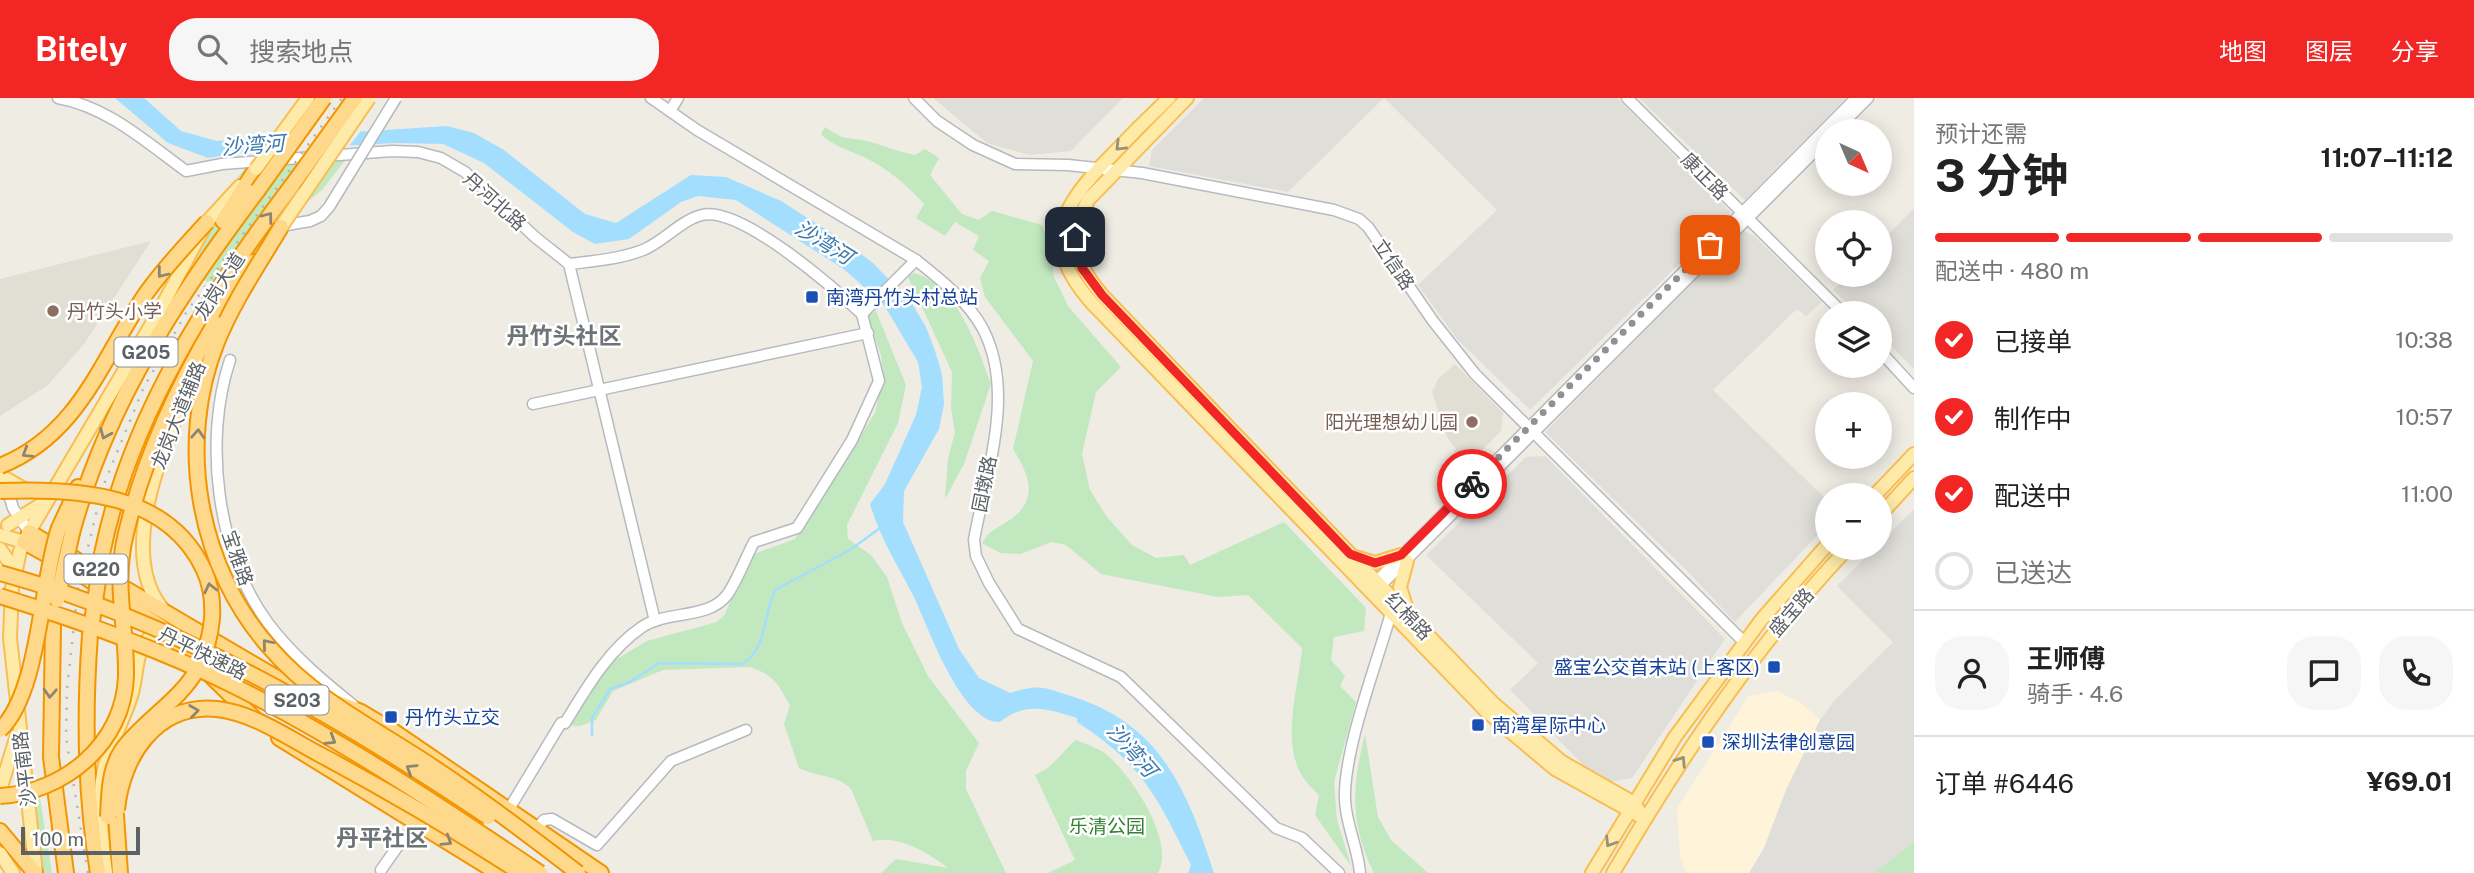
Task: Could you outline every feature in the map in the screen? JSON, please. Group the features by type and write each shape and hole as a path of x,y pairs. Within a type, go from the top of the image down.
{"highway":[{"name":"G205","path":"251,189 324,98"},
{"name":"G205","path":"297,190 355,98"},
{"path":"352,121 364,98"},
{"path":"251,189 256,169"},
{"name":"龙岗大道","path":"65,531 134,373 251,189"},
{"name":"龙岗大道","path":"98,873 85,752 90,635 102,554 119,491 165,378 190,332 236,259 297,190"},
{"path":"1,478 62,426 87,393 147,293 207,222"},
{"path":"165,378 281,226"},
{"path":"281,226 216,343 199,420 197,456 201,503 211,545 226,582 246,618 272,651 306,681 494,810 578,873"},
{"path":"0,796 28,795 68,776 87,762 120,709 126,676 120,595 126,532 153,449 174,397 215,323"},
{"path":"1,478 140,508 176,528 191,545 208,579 212,613 206,648 197,670 121,751 112,775 112,816 119,873"},
{"path":"65,531 53,625 51,757 66,873"},
{"path":"0,730 16,712 24,695 44,584 65,531"},
{"name":"G220","path":"33,543 162,608 283,680 361,712 601,873"},
{"name":"G220","path":"33,543 161,627 269,731 498,873"},
{"name":"丹平快速路","path":"10,571 146,625 276,689 473,807 571,873"},
{"name":"丹平快速路","path":"0,597 147,648 266,703 458,818 540,873"},
{"path":"0,607 24,604"},
{"path":"112,816 125,771 135,749 160,723 189,709 218,709 261,722 319,753 399,797 521,873"},
{"path":"419,824 454,772"},
{"path":"0,831 36,873"}],"main road":[{"path":"10,571 30,553 48,497 161,308 207,222 256,169 309,98"},
{"name":"龙岗大道辅路","path":"162,608 153,597 145,577 144,539 149,492 215,323 281,226 297,190 369,98"},
{"name":"红棉路","path":"1168,98 1075,195 1061,227 1063,257 1070,274 1100,312 1410,617 1493,703 1538,744 1632,807 1645,819"},
{"name":"红棉路","path":"1187,98 1088,200 1079,218 1075,237 1082,268 1102,295 1350,554 1376,586 1391,613 1524,745 1579,785 1632,807"},
{"path":"1886,483 1914,454"},
{"path":"1,478 19,488 34,490 55,480 67,466"},
{"path":"1892,501 1914,478"},
{"path":"33,543 7,525 48,497"},
{"name":"沙平南路","path":"33,543 10,571 10,638 36,873"},
{"path":"0,549 11,565 10,571"},
{"path":"1350,554 1375,563 1404,558 1400,587 1410,617"},
{"name":"盛宝路","path":"1632,807 1675,737 1791,584 1815,558"},
{"name":"盛宝路","path":"1645,819 1725,696 1774,630 1837,560"},
{"path":"106,873 99,806 104,767 132,692 138,652 143,642 161,627"},
{"path":"0,790 20,728"},
{"path":"1592,873 1632,807"},
{"path":"1613,873 1645,819"},
{"path":"0,853 13,873"}],"street":[{"name":"丹河北路","path":"58,98 90,106 107,115 186,172 222,164 393,151 418,152 441,158 465,172 569,264"},
{"path":"281,226 310,221 321,216 396,98"},
{"name":"园墩路","path":"651,98 916,260 946,283 982,328 998,376 998,411 974,540 976,556 989,583 1018,629 1121,677 1276,828 1303,838 1339,873"},
{"path":"670,111 678,98"},
{"name":"立信路","path":"905,98 922,107 973,145 1016,164 1116,170 1334,210 1359,219 1376,237 1454,349 1531,430 1745,643"},
{"name":"立信路","path":"914,98 922,107"},
{"name":"康正路","path":"1627,98 1831,301"},
{"path":"1376,586 1745,216 1856,98"},
{"path":"1847,119 1868,98"},
{"path":"1745,216 1815,150"},
{"path":"297,190 300,207 310,221"},
{"path":"509,809 561,723 565,723 596,672 634,634 655,621 706,609 720,602 729,593 754,542 797,528 852,440 879,381 862,314 806,266 738,221 718,214 701,215 641,251 569,264 655,621"},
{"path":"862,314 916,260"},
{"path":"533,404 868,333"},
{"name":"宝雅路","path":"230,360 218,412 218,471 225,517 247,587 267,622 296,656 361,712"},
{"path":"1892,364 1914,388"},
{"path":"1,478 7,525 33,543"},
{"path":"1360,873 1349,829 1345,786 1353,745 1391,613"},
{"path":"283,680 299,671 296,656"},
{"path":"537,828 544,820 552,819 597,845 671,761 746,730"},
{"path":"381,870 400,843 419,824"}],"shaded area":[{"path":"933,98 1123,98 1071,151 1030,155 987,143"},
{"path":"1204,98 1384,98 1288,192 1149,166 1152,150"},
{"path":"1384,98 1617,98 1731,213 1530,410 1457,339 1418,285 1497,210"},
{"path":"1639,98 1846,98 1825,119 1815,119 1815,129 1745,200"},
{"path":"1914,208 1914,369 1892,347 1892,301 1844,301 1833,290 1836,287 1892,287 1892,231"},
{"path":"1743,231 1753,235 1821,301 1815,301 1815,308 1806,316 1797,309 1713,390 1815,488 1815,538 1735,622 1690,574 1545,432"},
{"name":"丹竹头小学","path":"151,241 84,344 48,385 0,416 0,279"},
{"name":"阳光理想幼儿园","path":"1455,364 1503,413 1501,431 1464,469 1452,456 1456,449 1447,437 1432,392 1438,379"},
{"path":"1545,456 1725,639 1632,778 1610,782 1592,774 1510,690 1538,663 1426,555 1526,457"},
{"path":"1914,509 1914,847 1875,873 1749,873 1764,848 1786,790 1820,720 1835,700 1893,642 1837,586 1863,560 1892,560 1892,531"},
{"name":"深圳法律创意园","path":"1777,691 1801,703 1820,720 1786,790 1764,848 1749,873 1686,873 1680,857 1677,808 1749,696"}],"green space":[{"path":"825,127 842,137 867,141 909,154 915,155 925,149 939,158 930,175 962,214 979,220 992,211 1042,225 1051,249 1054,277 1068,306 1121,367 1096,392 1082,454 1090,490 1107,517 1132,545 1156,558 1184,555 1190,565 1284,522 1366,608 1364,631 1334,637 1331,660 1345,676 1340,686 1356,702 1334,782 1337,820 1351,866 1315,815 1319,795 1303,777 1295,760 1292,745 1293,712 1302,648 1248,595 1218,597 1101,574 1066,545 1052,542 1020,554 1000,553 982,543 1026,503 1027,476 1013,449 1033,361 985,297 980,278 989,261 973,250 979,236 955,222 945,236 916,218 924,204 917,197 881,167 826,138 821,134"},
{"path":"263,145 297,156 350,154 322,190 302,206 241,302 172,261"},
{"path":"914,273 929,280 954,303 972,335 991,384 964,464 945,499 948,459 955,432 951,408 952,372 908,277"},
{"path":"876,311 906,385 898,423 847,525 848,539 871,555 887,577 902,623 928,676 979,743 966,771 966,789 1006,873 881,873 896,859 948,868 922,851 903,843 893,840 873,841 851,789 833,778 799,768 784,724 790,705 774,681 750,667 663,670 613,691 596,720 580,726 566,725 605,666 647,641 717,622 725,614 744,567 754,554 795,539 875,413 883,378 881,355 867,316"},
{"path":"1365,734 1378,817 1391,840 1428,873 1374,873 1360,837 1355,804 1357,771"},
{"name":"乐清公园","path":"1076,740 1106,754 1138,792 1156,827 1161,844 1162,860 1158,873 1048,873 1075,860 1035,775 1053,764"},
{"path":"40,798 52,873 36,873 32,799"},
{"path":"1914,842 1914,873 1875,873"}],"water":[{"name":"沙湾河","path":"115,98 144,98 181,131 217,141 447,126 474,133 504,150 585,214 616,223 691,175 726,177 781,201 833,234 872,262 911,302 926,327 942,374 944,404 939,429 904,491 903,522 959,649 979,678 1010,693 1030,688 1050,689 1107,711 1131,726 1168,766 1182,790 1214,873 1188,873 1191,865 1146,784 1118,753 1077,722 1077,718 1047,710 1028,709 1010,715 1000,722 986,718 972,707 959,691 884,540 870,504 885,484 916,415 922,387 918,362 884,305 845,270 736,200 698,196 681,202 629,239 595,244 573,232 484,163 443,144 395,143 250,151 208,158 168,143"}],"pier":[{"path":"363,128 347,149 246,155 265,133"}],"waterway":[{"path":"592,735 592,718 610,689 630,682 659,663 742,664 761,640 775,590 850,550 880,528"}],"railway":[{"path":"88,873 66,737 67,689 78,589 102,489 143,389 186,313 342,98"}],"way so far":[{"path":"1472,484 1710,245"}],"place":[{"name":"南湾丹竹头村总站","path":"812,297"},
{"name":"丹竹头小学","path":"53,311"},
{"name":"阳光理想幼儿园","path":"1472,422"},
{"name":"盛宝公交首末站 (上客区)","path":"1774,667"},
{"name":"丹竹头立交","path":"391,717"},
{"name":"南湾星际中心","path":"1478,725"},
{"name":"深圳法律创意园","path":"1708,742"}],"district":[{"name":"丹竹头社区","path":"564,335"},
{"name":"丹平社区","path":"382,837"}],"route":[{"path":"1075,237 1082,268 1102,295 1350,554 1358,559 1375,563 1392,560 1401,555 1472,484"}]}
